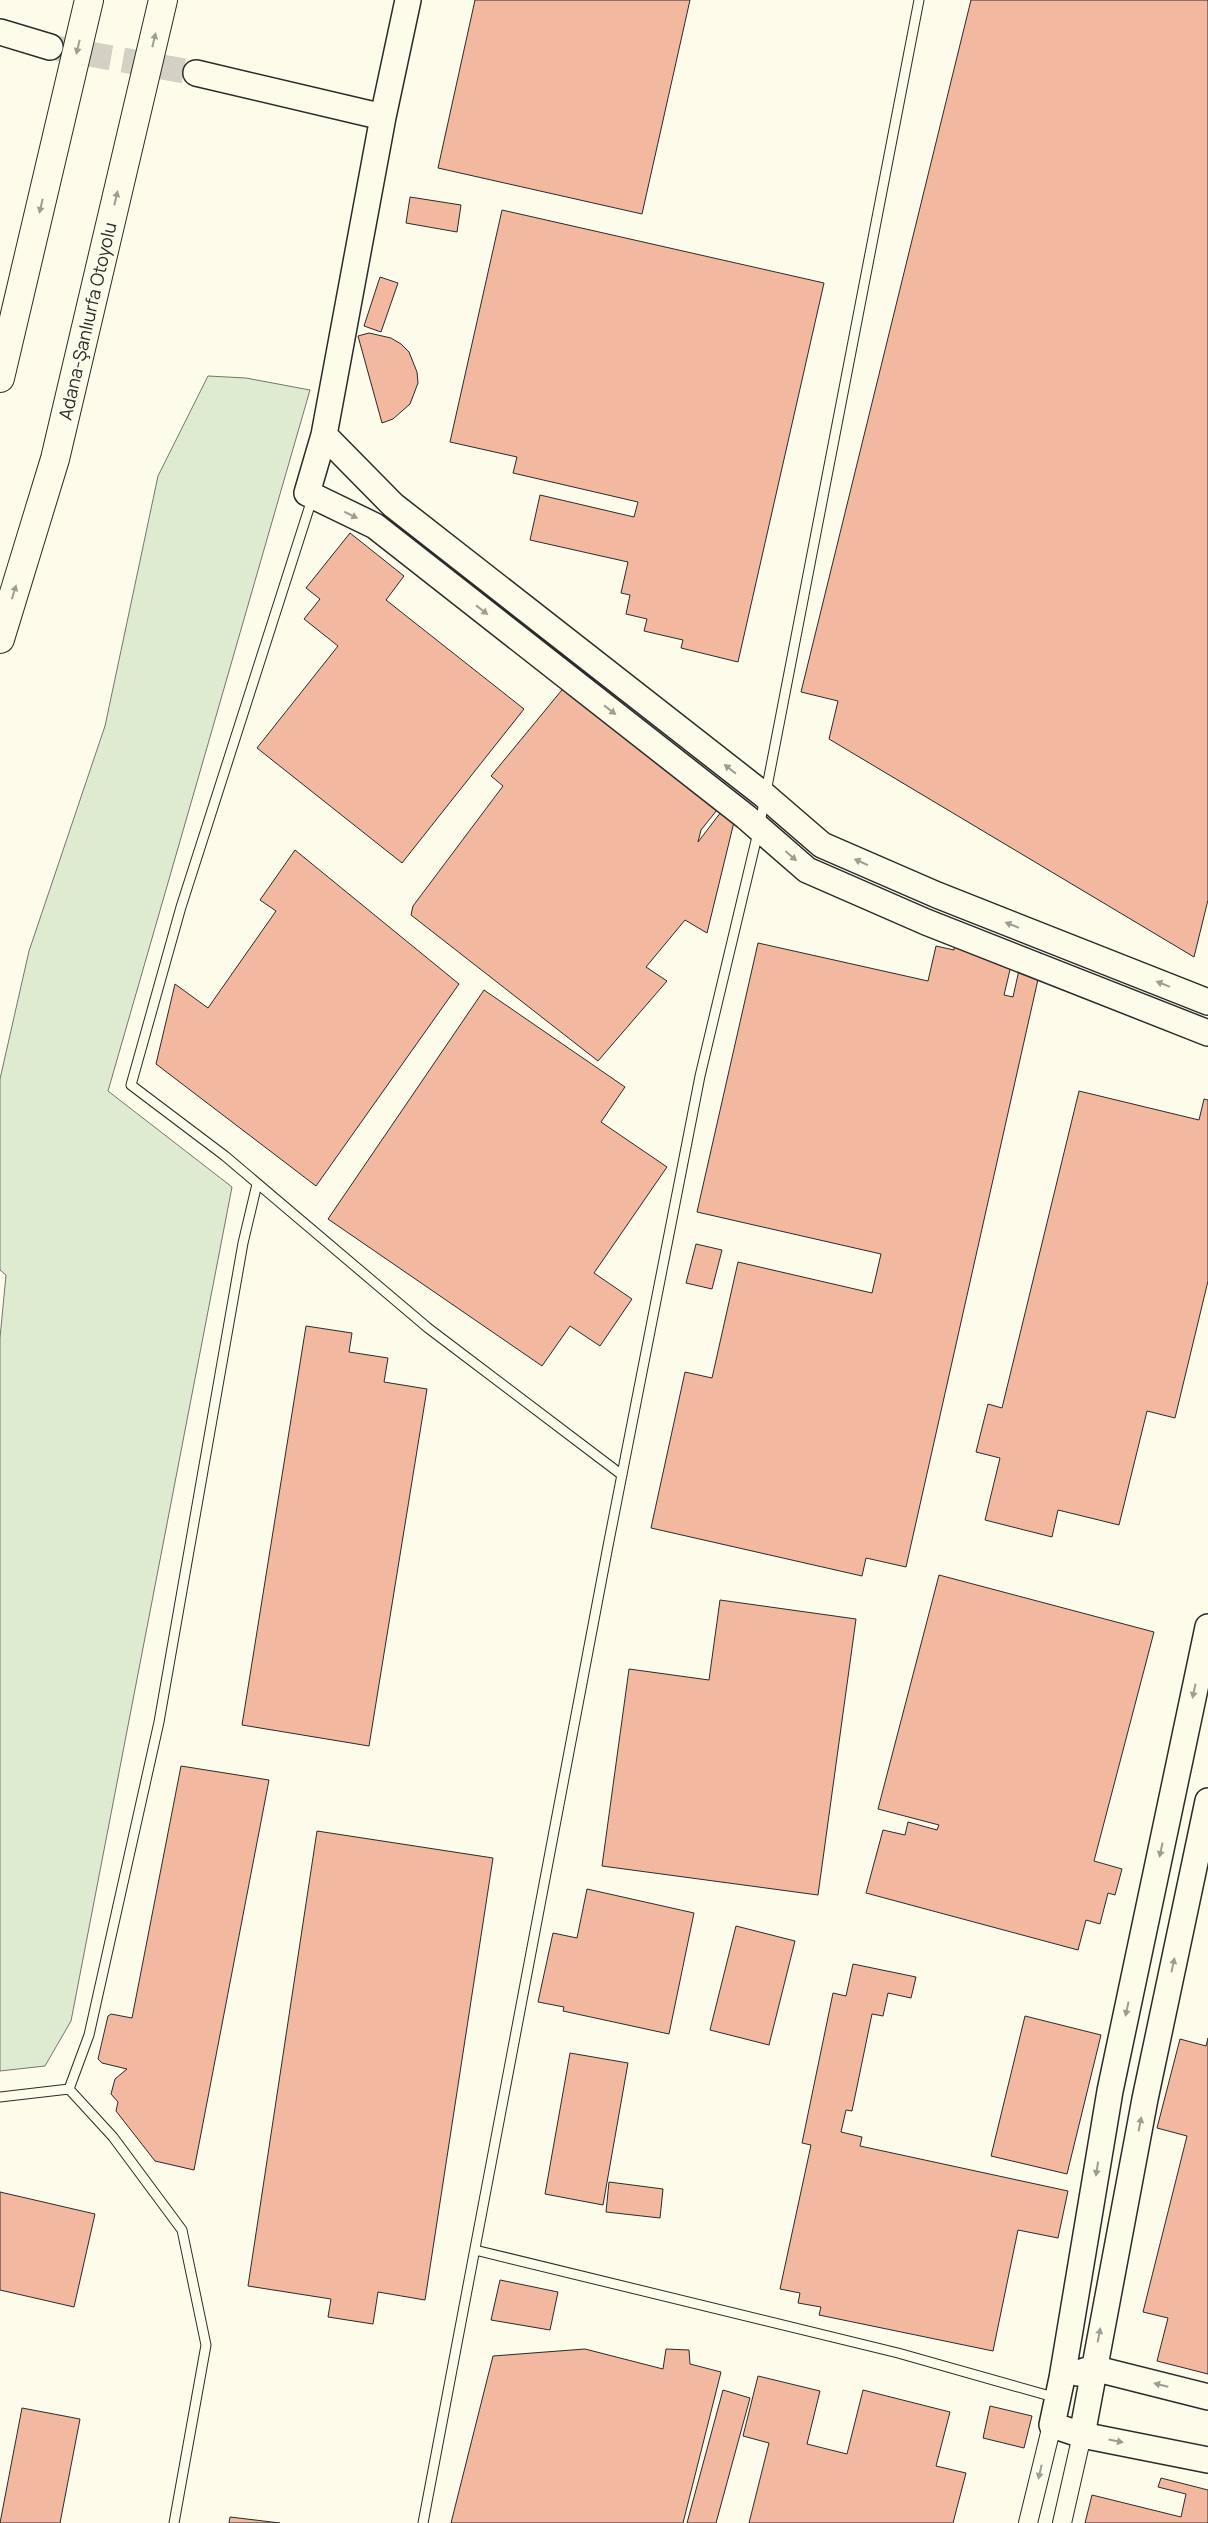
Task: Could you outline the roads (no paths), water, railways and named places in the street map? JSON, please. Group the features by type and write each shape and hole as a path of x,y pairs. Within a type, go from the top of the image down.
{"highway":[{"path":"0,378 89,0"},
{"name":"Adana-Şanlıurfa Otoyolu","path":"0,639 54,459 163,0"}],"street":[{"path":"408,0 383,117 324,435 310,495 375,526 759,828 807,870 926,922 1208,1033"},
{"path":"0,32 50,47"},
{"path":"196,74 383,117"},
{"path":"324,435 394,505 764,795 822,845 937,895 1208,1002"},
{"path":"1028,2523 1060,2388 1110,2091 1208,1627"},
{"path":"1062,2523 1082,2435 1093,2368 1145,2099 1208,1801"},
{"path":"1060,2388 1093,2368 1208,2397"},
{"path":"1052,2425 1082,2435 1208,2460"}],"lane":[{"path":"423,2523 622,1475 700,1076 759,828 920,0"},
{"path":"310,495 181,907 132,1085 226,1156 428,1328 622,1475"},
{"path":"69,2089 89,2035 159,1722 243,1243 257,1184"},
{"path":"0,2097 69,2089"},
{"path":"69,2089 112,2137 182,2230 206,2345 174,2523"},
{"path":"475,2250 898,2353 1060,2388"}],"tunnel":[{"path":"50,47 196,73"}]}
